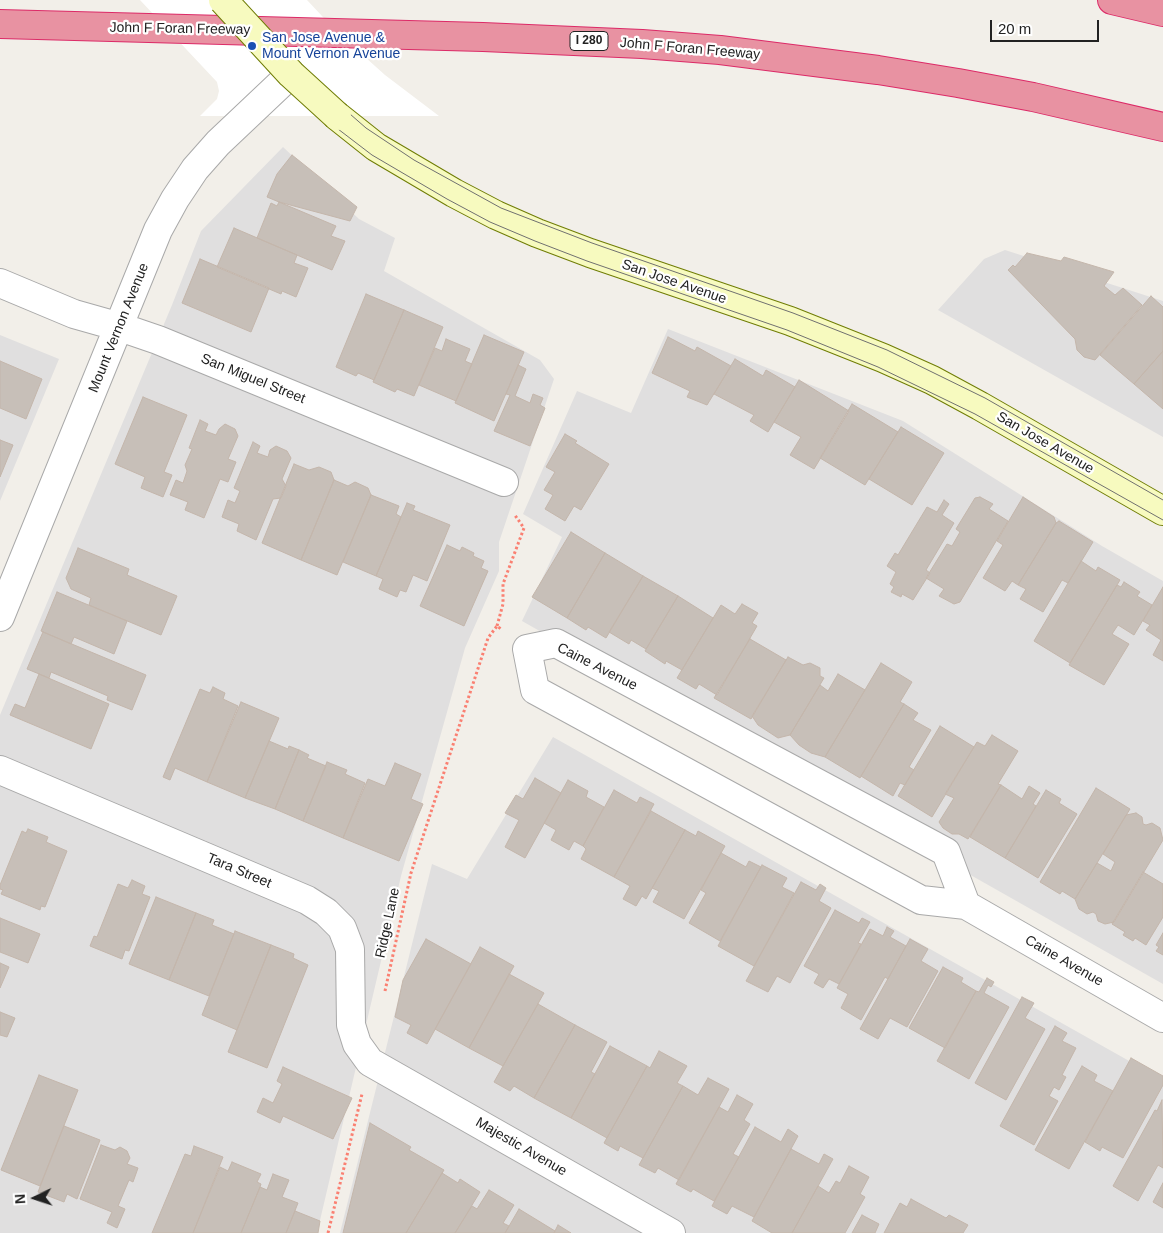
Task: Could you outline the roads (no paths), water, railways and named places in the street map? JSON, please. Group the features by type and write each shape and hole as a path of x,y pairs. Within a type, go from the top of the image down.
{"highway":[{"path":"1112,0 1163,12"},
{"name":"John F Foran Freeway","path":"2,25 483,36 642,44 799,59 958,82 1163,127"}],"main road":[{"name":"San Jose Avenue","path":"223,0 292,74 337,116 384,152 454,193 496,215 590,253 825,334 932,380 1163,511"}],"street":[{"name":"Mount Vernon Avenue","path":"0,617 158,230 175,198 195,169 218,143 292,74"},
{"name":"San Miguel Street","path":"0,283 74,314 158,340 504,482"},
{"name":"Caine Avenue","path":"966,905 946,852 556,643 527,650 534,690 920,900 966,905 1163,1018"},
{"name":"Tara Street","path":"0,770 307,900 326,912 342,928 350,949 351,1025 357,1044 370,1062"},
{"name":"Majestic Avenue","path":"370,1062 671,1233"}],"tram line":[{"path":"210,0 285,80 338,129 372,155 447,199 490,222 535,241 587,261 787,330 878,367 975,414 1163,520"},
{"path":"235,0 310,79 366,128 414,160 501,208 592,243 793,313 887,350 985,398 1163,500"}],"place":[{"name":"San Jose Avenue & Mount Vernon Avenue","path":"252,46"}]}
